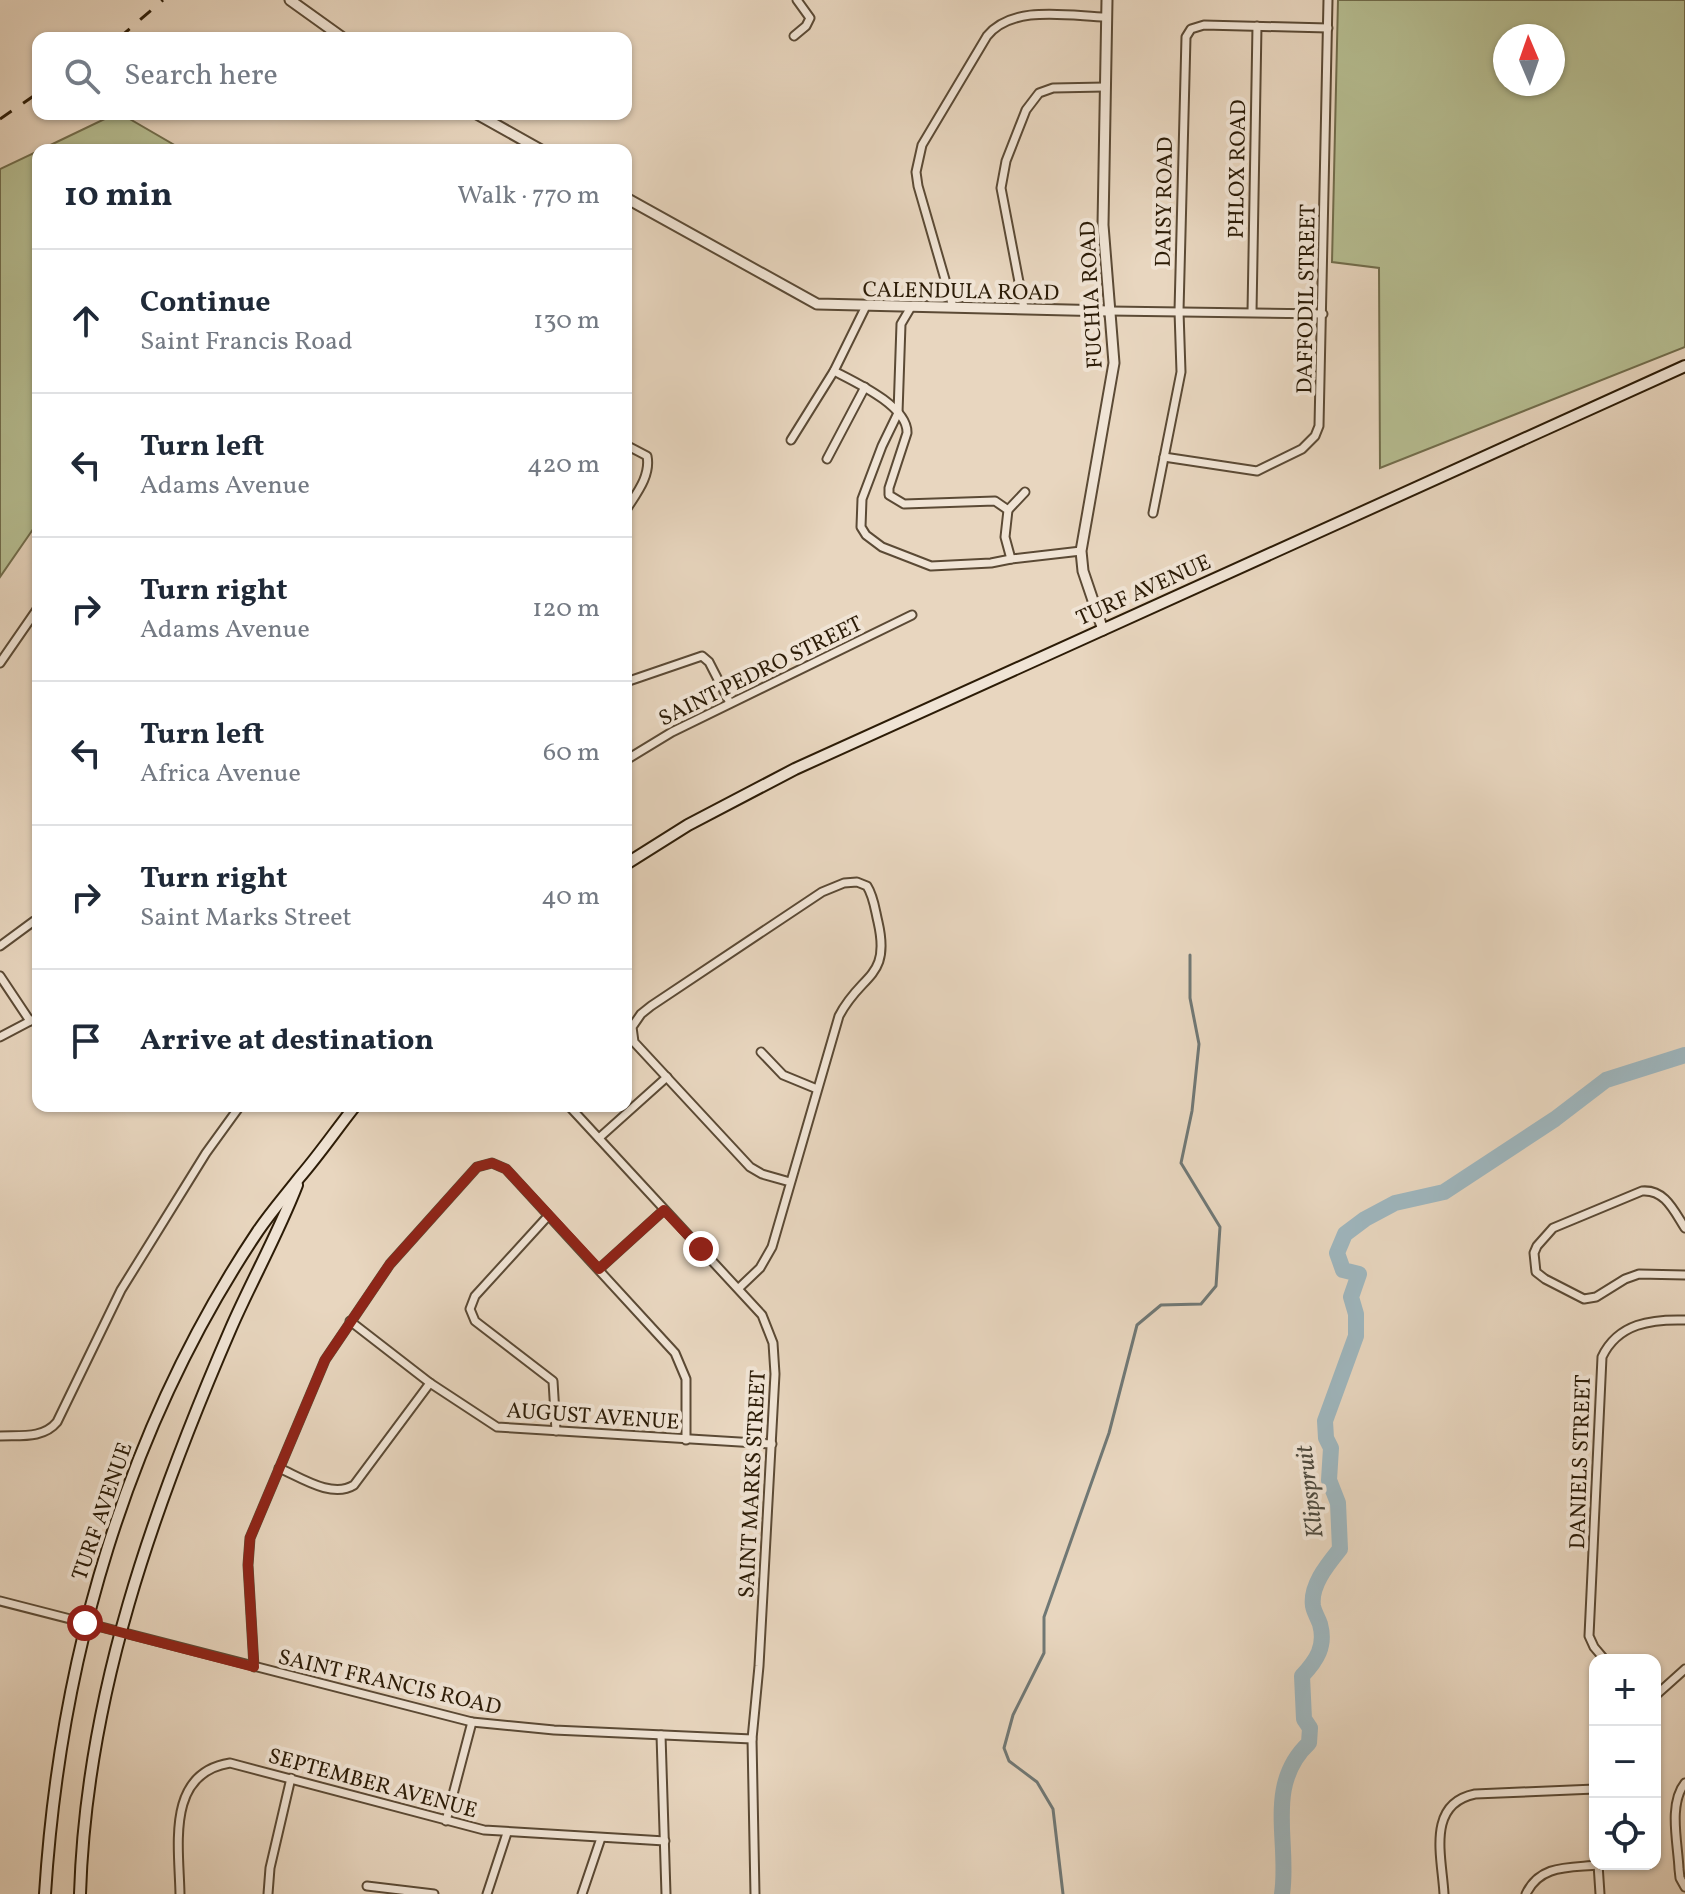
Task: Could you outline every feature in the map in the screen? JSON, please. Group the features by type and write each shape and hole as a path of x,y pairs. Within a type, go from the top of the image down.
{"main road":[{"name":"TURF AVENUE","path":"632,860 701,818 795,769 1685,366"},
{"name":"TURF AVENUE","path":"45,1894 58,1764 85,1623 129,1485 184,1359 256,1233 350,1112"},
{"name":"TURF AVENUE","path":"80,1894 90,1771 121,1631 145,1547 180,1450 231,1328 299,1179"}],"street":[{"path":"290,0 335,32"},
{"path":"794,36 810,18 797,0"},
{"name":"FUCHIA ROAD","path":"1103,630 1083,571 1081,551 1113,374 1103,225 1107,0"},
{"name":"DAFFODIL STREET","path":"1164,457 1257,471 1307,445 1317,431 1320,420 1323,314 1328,0"},
{"path":"953,307 918,186 916,172 922,145 987,36 999,24 1032,15 1106,17"},
{"name":"DAISY ROAD","path":"1153,513 1181,372 1179,311 1185,41 1191,29 1199,26 1328,28"},
{"name":"PHLOX ROAD","path":"1252,312 1257,26"},
{"path":"1024,308 1001,188 1006,161 1026,110 1039,93 1053,88 1105,87"},
{"path":"488,120 530,144"},
{"name":"CALENDULA ROAD","path":"632,201 824,306 1323,314"},
{"path":"791,440 834,371 866,306"},
{"path":"911,307 901,324 898,413 862,499 861,527 866,535 882,547 931,566 991,563 1081,551"},
{"path":"834,371 865,387 898,413 907,425 889,488 890,497 904,504 995,501 1008,510"},
{"path":"827,459 865,387"},
{"path":"632,448 647,456 647,472 632,499"},
{"path":"1011,559 1005,537 1008,510 1025,492"},
{"name":"SAINT PEDRO STREET","path":"632,756 672,732 912,615"},
{"path":"0,663 32,617"},
{"path":"632,680 702,656 709,662 730,703"},
{"path":"739,1288 767,1258 790,1182 839,1016 849,997 875,970 882,957 883,945 873,898 867,886 857,882 844,883 822,892 641,1014 632,1027 634,1042 750,1167 790,1182"},
{"path":"0,946 32,922"},
{"path":"0,976 30,1021 0,1037"},
{"path":"761,1052 783,1075 817,1089"},
{"path":"632,1108 667,1077"},
{"path":"0,1436 41,1434 48,1432 57,1422 121,1290 206,1153 236,1112"},
{"name":"SAINT MARKS STREET","path":"575,1112 739,1288 762,1315 773,1343 772,1444 752,1739 755,1894"},
{"path":"599,1138 628,1112"},
{"path":"254,1667 249,1550 255,1524 317,1377 350,1321 409,1241 477,1167 492,1163 506,1169 679,1358 686,1379 686,1440"},
{"path":"1685,1228 1663,1196 1654,1191 1642,1191 1558,1224 1537,1246 1534,1261 1540,1276 1584,1299 1596,1297 1639,1274 1685,1275"},
{"path":"599,1269 664,1210"},
{"path":"548,1216 475,1296 470,1309 475,1321 553,1381 556,1431"},
{"name":"DANIELS STREET","path":"1600,1654 1589,1636 1602,1357 1613,1342 1642,1323 1660,1319 1685,1320"},
{"name":"AUGUST AVENUE","path":"350,1321 430,1383 497,1427 772,1444"},
{"path":"279,1468 331,1489 349,1488 430,1383"},
{"name":"SAINT FRANCIS ROAD","path":"0,1601 472,1722 554,1730 752,1739"},
{"path":"1661,1691 1685,1669"},
{"path":"446,1821 472,1722"},
{"path":"661,1735 666,1894"},
{"name":"SEPTEMBER AVENUE","path":"180,1894 179,1823 187,1789 199,1774 213,1766 230,1763 446,1821 507,1833 665,1841"},
{"path":"268,1894 270,1868 291,1778"},
{"path":"1685,1783 1678,1794 1676,1806 1679,1869 1685,1887"},
{"path":"1444,1894 1441,1826 1445,1811 1456,1800 1475,1794 1589,1789"},
{"path":"487,1894 507,1833"},
{"path":"582,1894 601,1838"},
{"path":"1526,1894 1534,1880 1549,1870 1589,1866"},
{"path":"1598,1870 1600,1894"},
{"path":"367,1886 434,1894"}],"green space":[{"path":"1338,0 1685,0 1685,347 1380,468 1379,268 1332,262"},
{"path":"102,120 131,120 173,144 52,144"},
{"path":"32,154 32,531 0,577 0,169"}],"waterway":[{"path":"1063,1894 1053,1809 1037,1782 1009,1761 1004,1748 1013,1715 1044,1653 1044,1617 1109,1433 1137,1325 1161,1305 1201,1304 1216,1286 1220,1227 1181,1163 1192,1111 1199,1044 1190,998 1190,955"},
{"name":"Klipspruit","path":"1282,1894 1283,1796 1295,1759 1309,1743 1310,1728 1304,1719 1302,1676 1316,1658 1322,1639 1313,1606 1314,1590 1340,1549 1338,1503 1329,1480 1331,1448 1326,1438 1325,1421 1356,1336 1356,1314 1351,1297 1359,1274 1343,1270 1337,1253 1345,1234 1395,1203 1444,1192 1555,1119 1606,1080 1685,1055"}],"railway":[{"path":"126,32 163,0"},
{"path":"0,119 32,97"}],"route":[{"path":"85,1623 254,1667 248,1565 250,1538 317,1377 333,1347 390,1264 477,1167 492,1163 506,1169 599,1269 664,1210 701,1249"}]}
